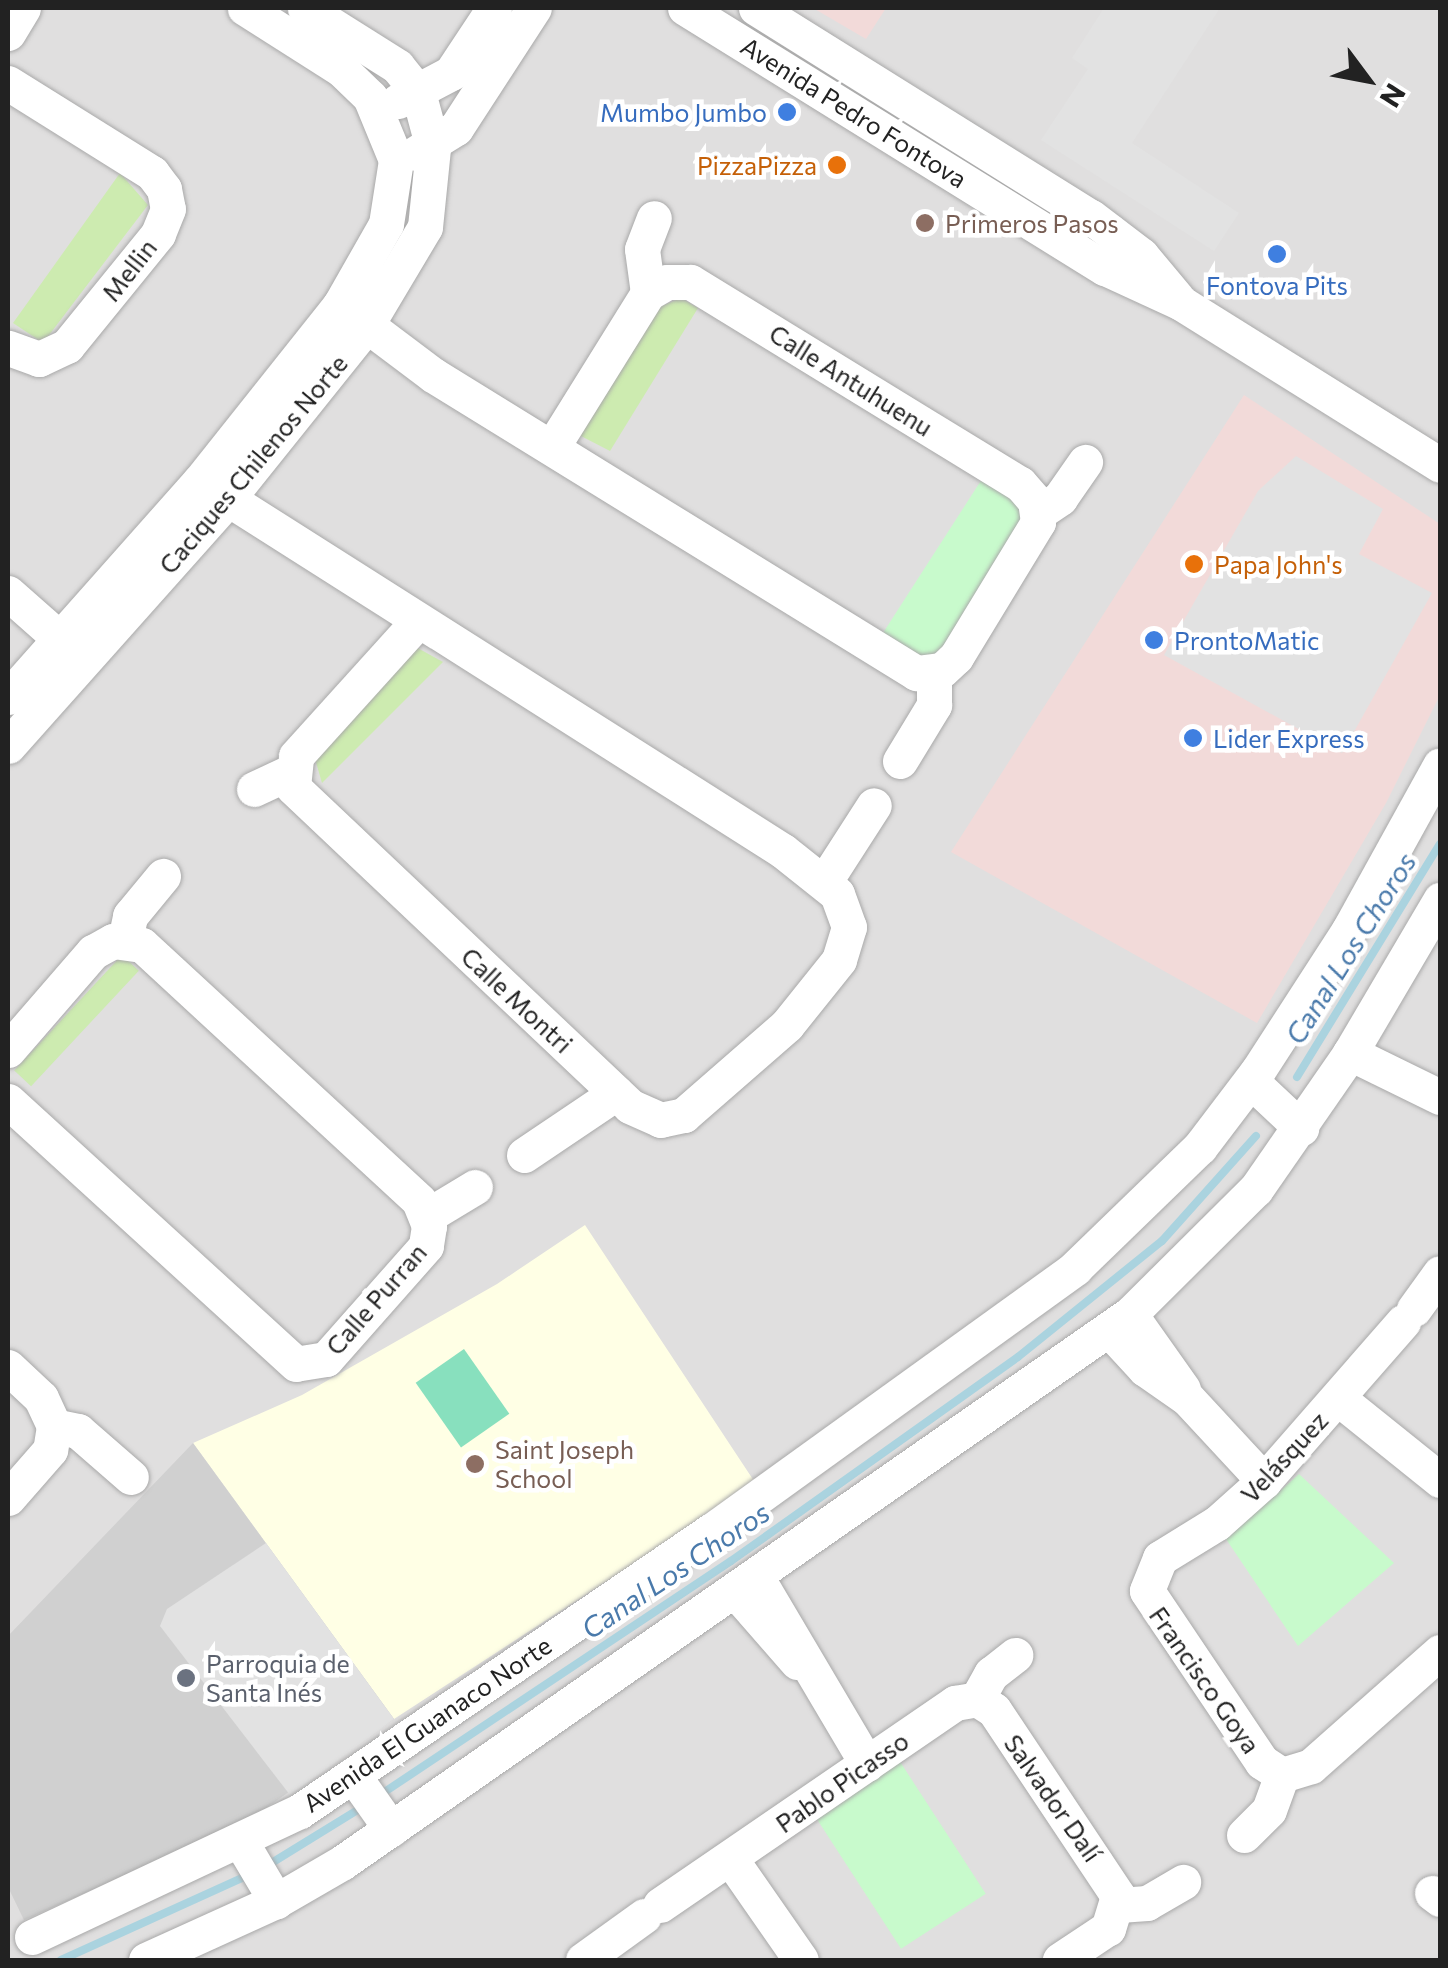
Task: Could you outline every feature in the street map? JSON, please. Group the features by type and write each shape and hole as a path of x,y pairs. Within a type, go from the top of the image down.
{"street":[{"path":"8,32 24,8"},
{"path":"245,8 351,76 378,110 396,160 433,148 471,108 534,8"},
{"path":"304,8 397,66 418,92"},
{"path":"378,110 451,74 494,8"},
{"name":"Avenida Pedro Fontova","path":"685,8 1105,268 1181,303 1440,465"},
{"name":"Avenida Pedro Fontova","path":"756,8 1092,216 1141,256 1181,303"},
{"name":"Mellin","path":"8,83 152,174 164,189 168,210 158,234 67,346 39,359 8,348"},
{"name":"Caciques Chilenos Norte","path":"8,746 73,651 213,491 425,227 433,148 418,92"},
{"name":"Caciques Chilenos Norte","path":"353,316 378,244 396,160"},
{"path":"552,447 648,294 642,249 654,218"},
{"name":"Calle Antuhuenu","path":"648,294 678,280 700,287 1020,484 1038,513"},
{"path":"353,316 552,447 908,670 934,673 956,658 1032,540 1038,513 1060,498 1085,462"},
{"path":"213,491 825,881 874,804"},
{"path":"8,593 73,651"},
{"path":"254,789 290,772 296,756 416,623"},
{"name":"Caciques Chilenos Norte","path":"8,696 73,651"},
{"path":"900,761 934,705 934,673"},
{"name":"Avenida El Guanaco Norte","path":"32,1937 258,1872 371,1801 711,1531 1075,1268 1137,1215 1251,1081 1349,930 1440,764"},
{"name":"Calle Montri","path":"290,772 302,801 616,1093 650,1117 684,1116 787,1025 848,939 843,904 825,881"},
{"path":"8,1050 93,952 125,940 130,916 163,876"},
{"name":"Avenida El Guanaco Norte","path":"146,1960 258,1872 371,1801 746,1585 1120,1322 1228,1224 1300,1128 1357,1042 1440,900"},
{"name":"Calle Purran","path":"8,1102 296,1364 326,1359 421,1254 427,1216 413,1195 172,970 142,945 125,940"},
{"path":"1357,1042 1440,1089"},
{"path":"1357,1042 1440,1097"},
{"path":"1251,1081 1300,1128"},
{"path":"524,1155 616,1093"},
{"path":"427,1216 475,1187"},
{"name":"Velásquez","path":"1148,1574 1160,1558 1217,1523 1264,1481 1440,1273"},
{"path":"1120,1322 1170,1364 1188,1399 1264,1481"},
{"path":"8,1367 41,1398 54,1426 50,1450 8,1498"},
{"path":"1338,1398 1440,1480"},
{"path":"54,1426 85,1436 130,1477"},
{"name":"Francisco Goya","path":"1148,1574 1154,1606 1262,1762 1282,1775"},
{"path":"746,1585 792,1630 806,1668 868,1764"},
{"name":"Francisco Goya","path":"1282,1775 1311,1766 1440,1652"},
{"name":"Pablo Picasso","path":"583,1960 955,1703 977,1698 992,1674 1015,1655"},
{"name":"Salvador Dalí","path":"977,1698 994,1710 1116,1887 1119,1905"},
{"name":"Francisco Goya","path":"1244,1834 1269,1810 1282,1775"},
{"path":"730,1858 800,1960"},
{"path":"1060,1960 1108,1928 1119,1905 1148,1903 1183,1882"}],"shaded area":[{"path":"8,8 1440,8 1440,1960 8,1960"},
{"path":"813,8 886,8 866,39"},
{"path":"1104,8 1220,8 1132,143 1239,213 1214,251 1041,140 1088,69 1072,58"},
{"path":"1244,395 1440,524 1440,695 1386,803 1257,1023 951,852"},
{"path":"1296,456 1383,509 1359,554 1432,593 1342,753 1164,655 1258,491"},
{"name":"Saint Joseph School","path":"585,1225 756,1484 394,1719 193,1443 302,1395 497,1284"},
{"name":"Parroquia de Santa Inés","path":"193,1443 394,1719 247,1821 24,1920 8,1887 8,1636"},
{"path":"266,1543 394,1719 290,1795 160,1626 167,1609"}],"green space":[{"path":"120,173 148,205 43,343 13,323"},
{"path":"681,298 698,308 610,451 579,435 657,308"},
{"path":"982,479 1019,499 1021,533 940,658 918,658 881,636"},
{"path":"414,646 443,662 322,783 315,759"},
{"path":"122,955 139,971 31,1086 14,1071"},
{"path":"464,1349 509,1414 461,1448 416,1383"},
{"path":"1299,1474 1394,1563 1298,1646 1226,1539"},
{"path":"897,1757 986,1894 901,1949 812,1812"}],"waterway":[{"name":"Canal Los Choros","path":"1297,1077 1440,844"},
{"name":"Canal Los Choros","path":"380,1795 731,1561 1018,1357 1162,1241 1256,1136"},
{"name":"Canal Los Choros","path":"265,1867 364,1806"},
{"name":"Canal Los Choros","path":"61,1960 248,1875"}],"place":[{"name":"Mumbo Jumbo","path":"787,112"},
{"name":"PizzaPizza","path":"837,165"},
{"name":"Primeros Pasos","path":"925,223"},
{"name":"Fontova Pits","path":"1277,254"},
{"name":"Papa John's","path":"1194,564"},
{"name":"ProntoMatic","path":"1154,640"},
{"name":"Lider Express","path":"1193,738"},
{"name":"Saint Joseph School","path":"475,1464"},
{"name":"Parroquia de Santa Inés","path":"186,1678"}]}
